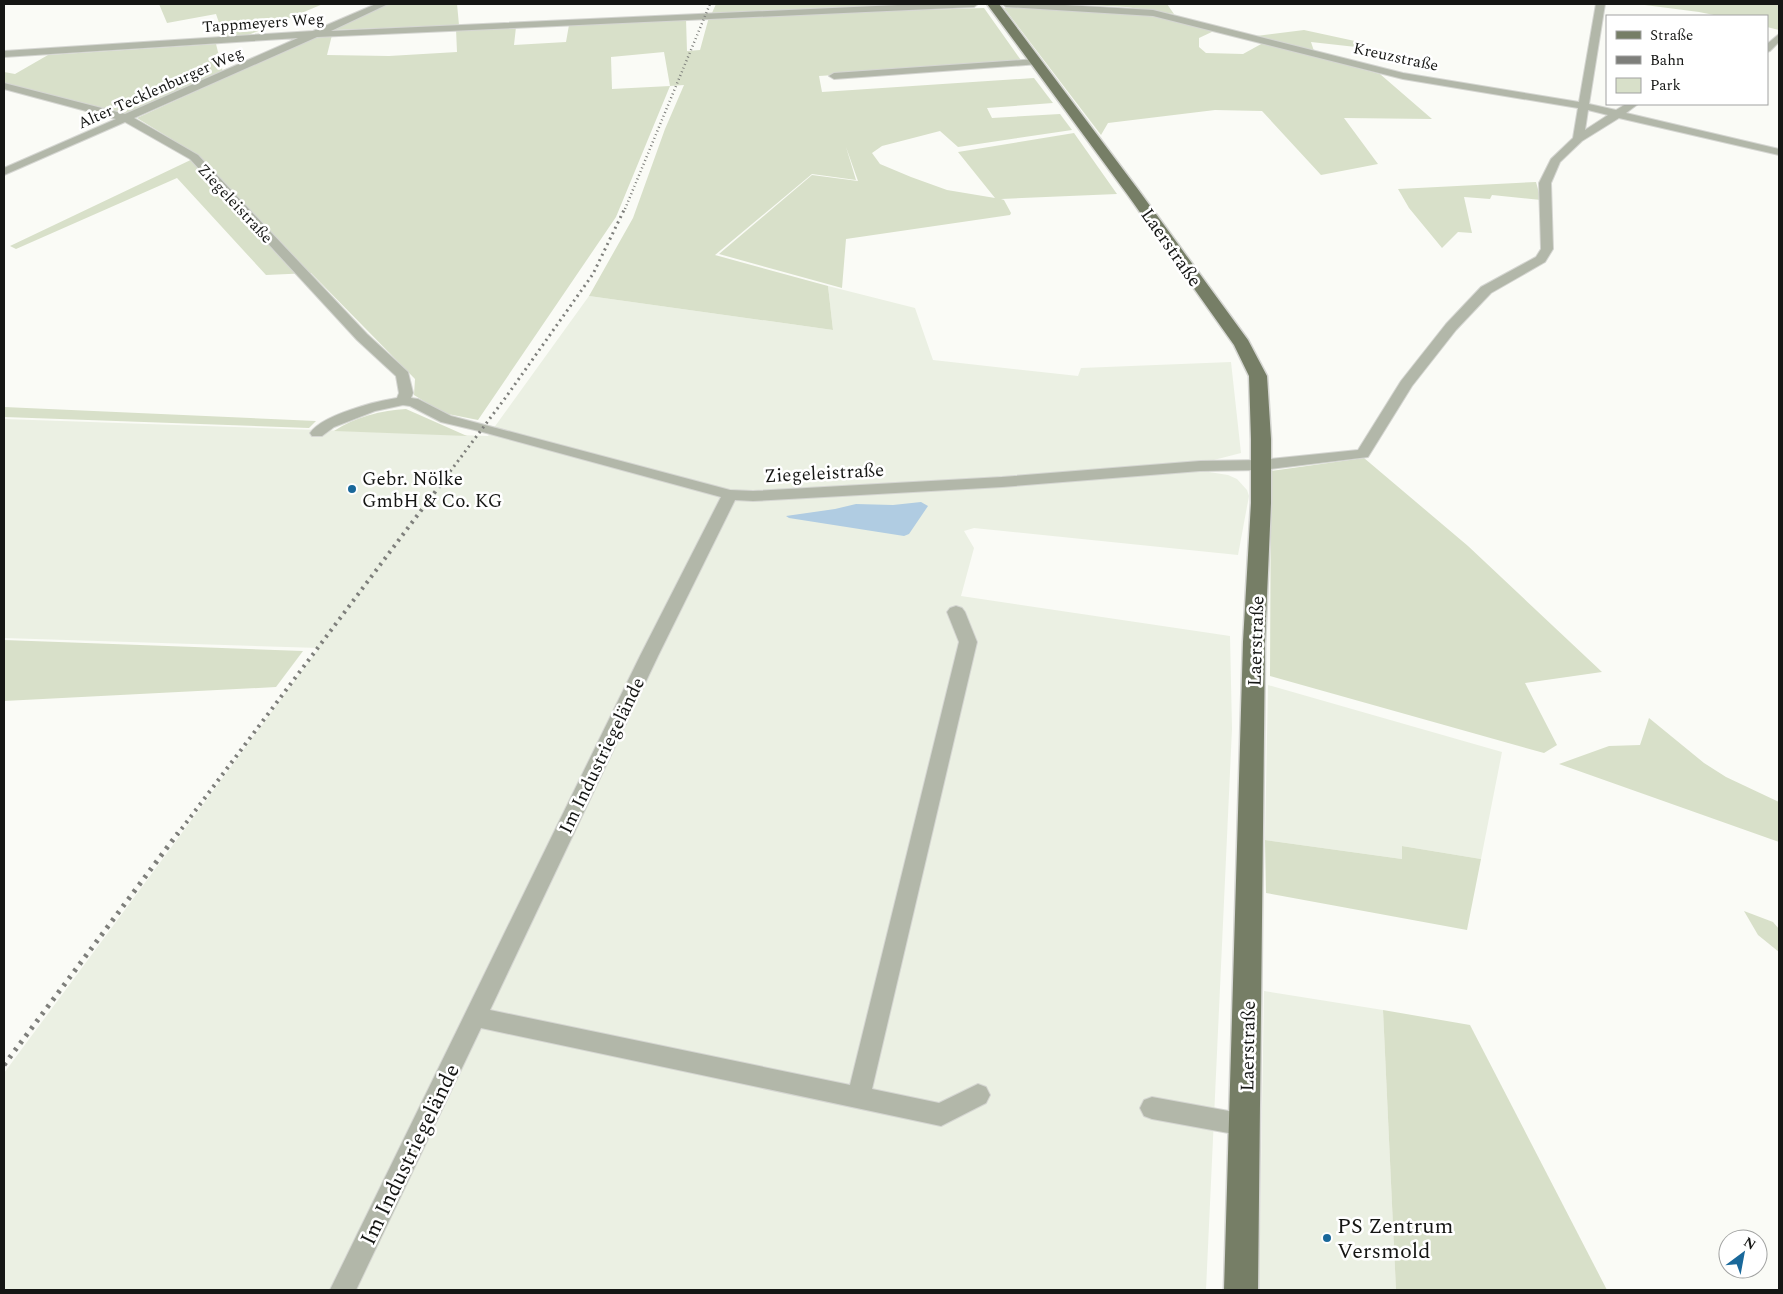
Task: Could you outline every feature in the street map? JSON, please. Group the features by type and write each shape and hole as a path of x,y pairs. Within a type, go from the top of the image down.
{"main road":[{"name":"Laerstraße","path":"993,4 1132,191 1246,352 1258,376 1260,389 1261,465 1254,642 1241,1290"}],"street":[{"name":"Alter Tecklenburger Weg","path":"4,172 383,4"},
{"name":"Tappmeyers Weg","path":"4,54 317,34 974,4"},
{"name":"Kreuzstraße","path":"1006,4 1153,13 1403,76 1583,106 1779,152"},
{"path":"1578,139 1601,4"},
{"path":"1768,48 1779,36"},
{"path":"834,76 1036,62"},
{"name":"Ziegeleistraße","path":"4,86 126,118 194,157 362,337 403,375 406,393 403,401 413,402 446,419 730,495 753,496 992,483 1200,466 1261,465 1363,454 1406,384 1451,327 1486,290 1541,259 1547,249 1545,183 1555,161 1578,139"},
{"path":"1578,139 1631,105"},
{"path":"317,433 329,424 370,408 403,401"},
{"name":"Im Industriegelände","path":"343,1290 649,656 730,495"},
{"path":"858,1098 968,642 956,612"},
{"path":"475,1017 941,1115 978,1095"},
{"path":"1152,1108 1245,1125"}],"shaded area":[{"path":"828,286 915,308 933,360 1078,376 1081,368 1231,362 1241,453 1210,461 1209,472 1228,475 1237,479 1247,490 1249,496 1238,555 974,528 964,531 974,548 961,596 1230,636 1232,729 1206,1290 4,1290 4,1073 319,648 4,638 4,419 488,436 589,296 833,330"},
{"path":"1268,685 1502,752 1481,859 1402,846 1402,859 1265,840"},
{"path":"1264,991 1383,1010 1396,1290 1259,1290"}],"green space":[{"path":"159,4 323,4 246,36 224,37 216,14 167,23"},
{"path":"387,4 457,4 459,25 334,30 332,28"},
{"path":"716,4 925,4 712,13"},
{"path":"1070,4 1167,4 1174,14 1126,7"},
{"path":"1637,4 1779,4 1779,30 1768,27 1768,15 1714,15"},
{"path":"1009,6 1152,16 1216,30 1199,38 1199,47 1206,53 1243,54 1263,43 1380,74 1432,119 1344,118 1378,164 1321,175 1262,111 1215,110 1108,123 1101,135 1004,8"},
{"path":"984,8 1023,63 819,76 822,92 1034,78 1053,103 987,108 992,118 1060,114 1072,130 958,147 940,131 882,146 872,153 880,164 911,177 947,190 995,198 958,152 1074,133 1117,194 1001,199 1004,200 1011,213 1010,215 846,239 842,288 719,254 812,175 858,181 846,147 856,180 812,174 715,255 828,286 833,330 589,296 633,218 665,129 684,85 670,86 616,217 478,420 443,413 414,395 415,379 311,273 266,275 177,178 16,249 10,246 199,156 137,118 317,36 332,35 327,55 389,56 457,52 456,29 516,27 514,45 566,42 569,25 686,19 687,51 700,50 709,17","holes":["664,52 670,86 612,89 611,57"]},
{"path":"1304,30 1364,43 1365,48 1311,42 1314,51 1256,36"},
{"path":"216,44 223,72 126,116 4,85 4,72 15,74 48,55"},
{"path":"1536,182 1541,200 1492,195 1490,199 1464,197 1472,233 1458,232 1442,248 1409,208 1398,189"},
{"path":"4,407 316,421 309,428 4,417"},
{"path":"406,409 467,436 334,431 369,415"},
{"path":"1364,458 1468,546 1602,672 1525,683 1557,745 1544,753 1270,676 1271,471"},
{"path":"4,640 303,651 276,687 4,701"},
{"path":"1649,718 1704,763 1726,777 1779,802 1779,842 1559,764 1609,746 1640,745"},
{"path":"1265,840 1402,859 1402,846 1481,859 1467,930 1266,893"},
{"path":"1744,911 1773,922 1779,929 1779,952 1758,935"},
{"path":"1383,1010 1470,1025 1607,1290 1396,1290"}],"water":[{"path":"921,502 928,506 909,534 904,536 786,516 856,504 893,505"}],"railway":[{"path":"625,209 710,4"},
{"path":"443,481 506,397 593,274 625,208"},
{"path":"177,835 444,480"},
{"path":"4,1065 178,833"}],"place":[{"name":"Gebr. Nölke GmbH & Co. KG","path":"352,489"},
{"name":"PS Zentrum Versmold","path":"1327,1238"}]}
